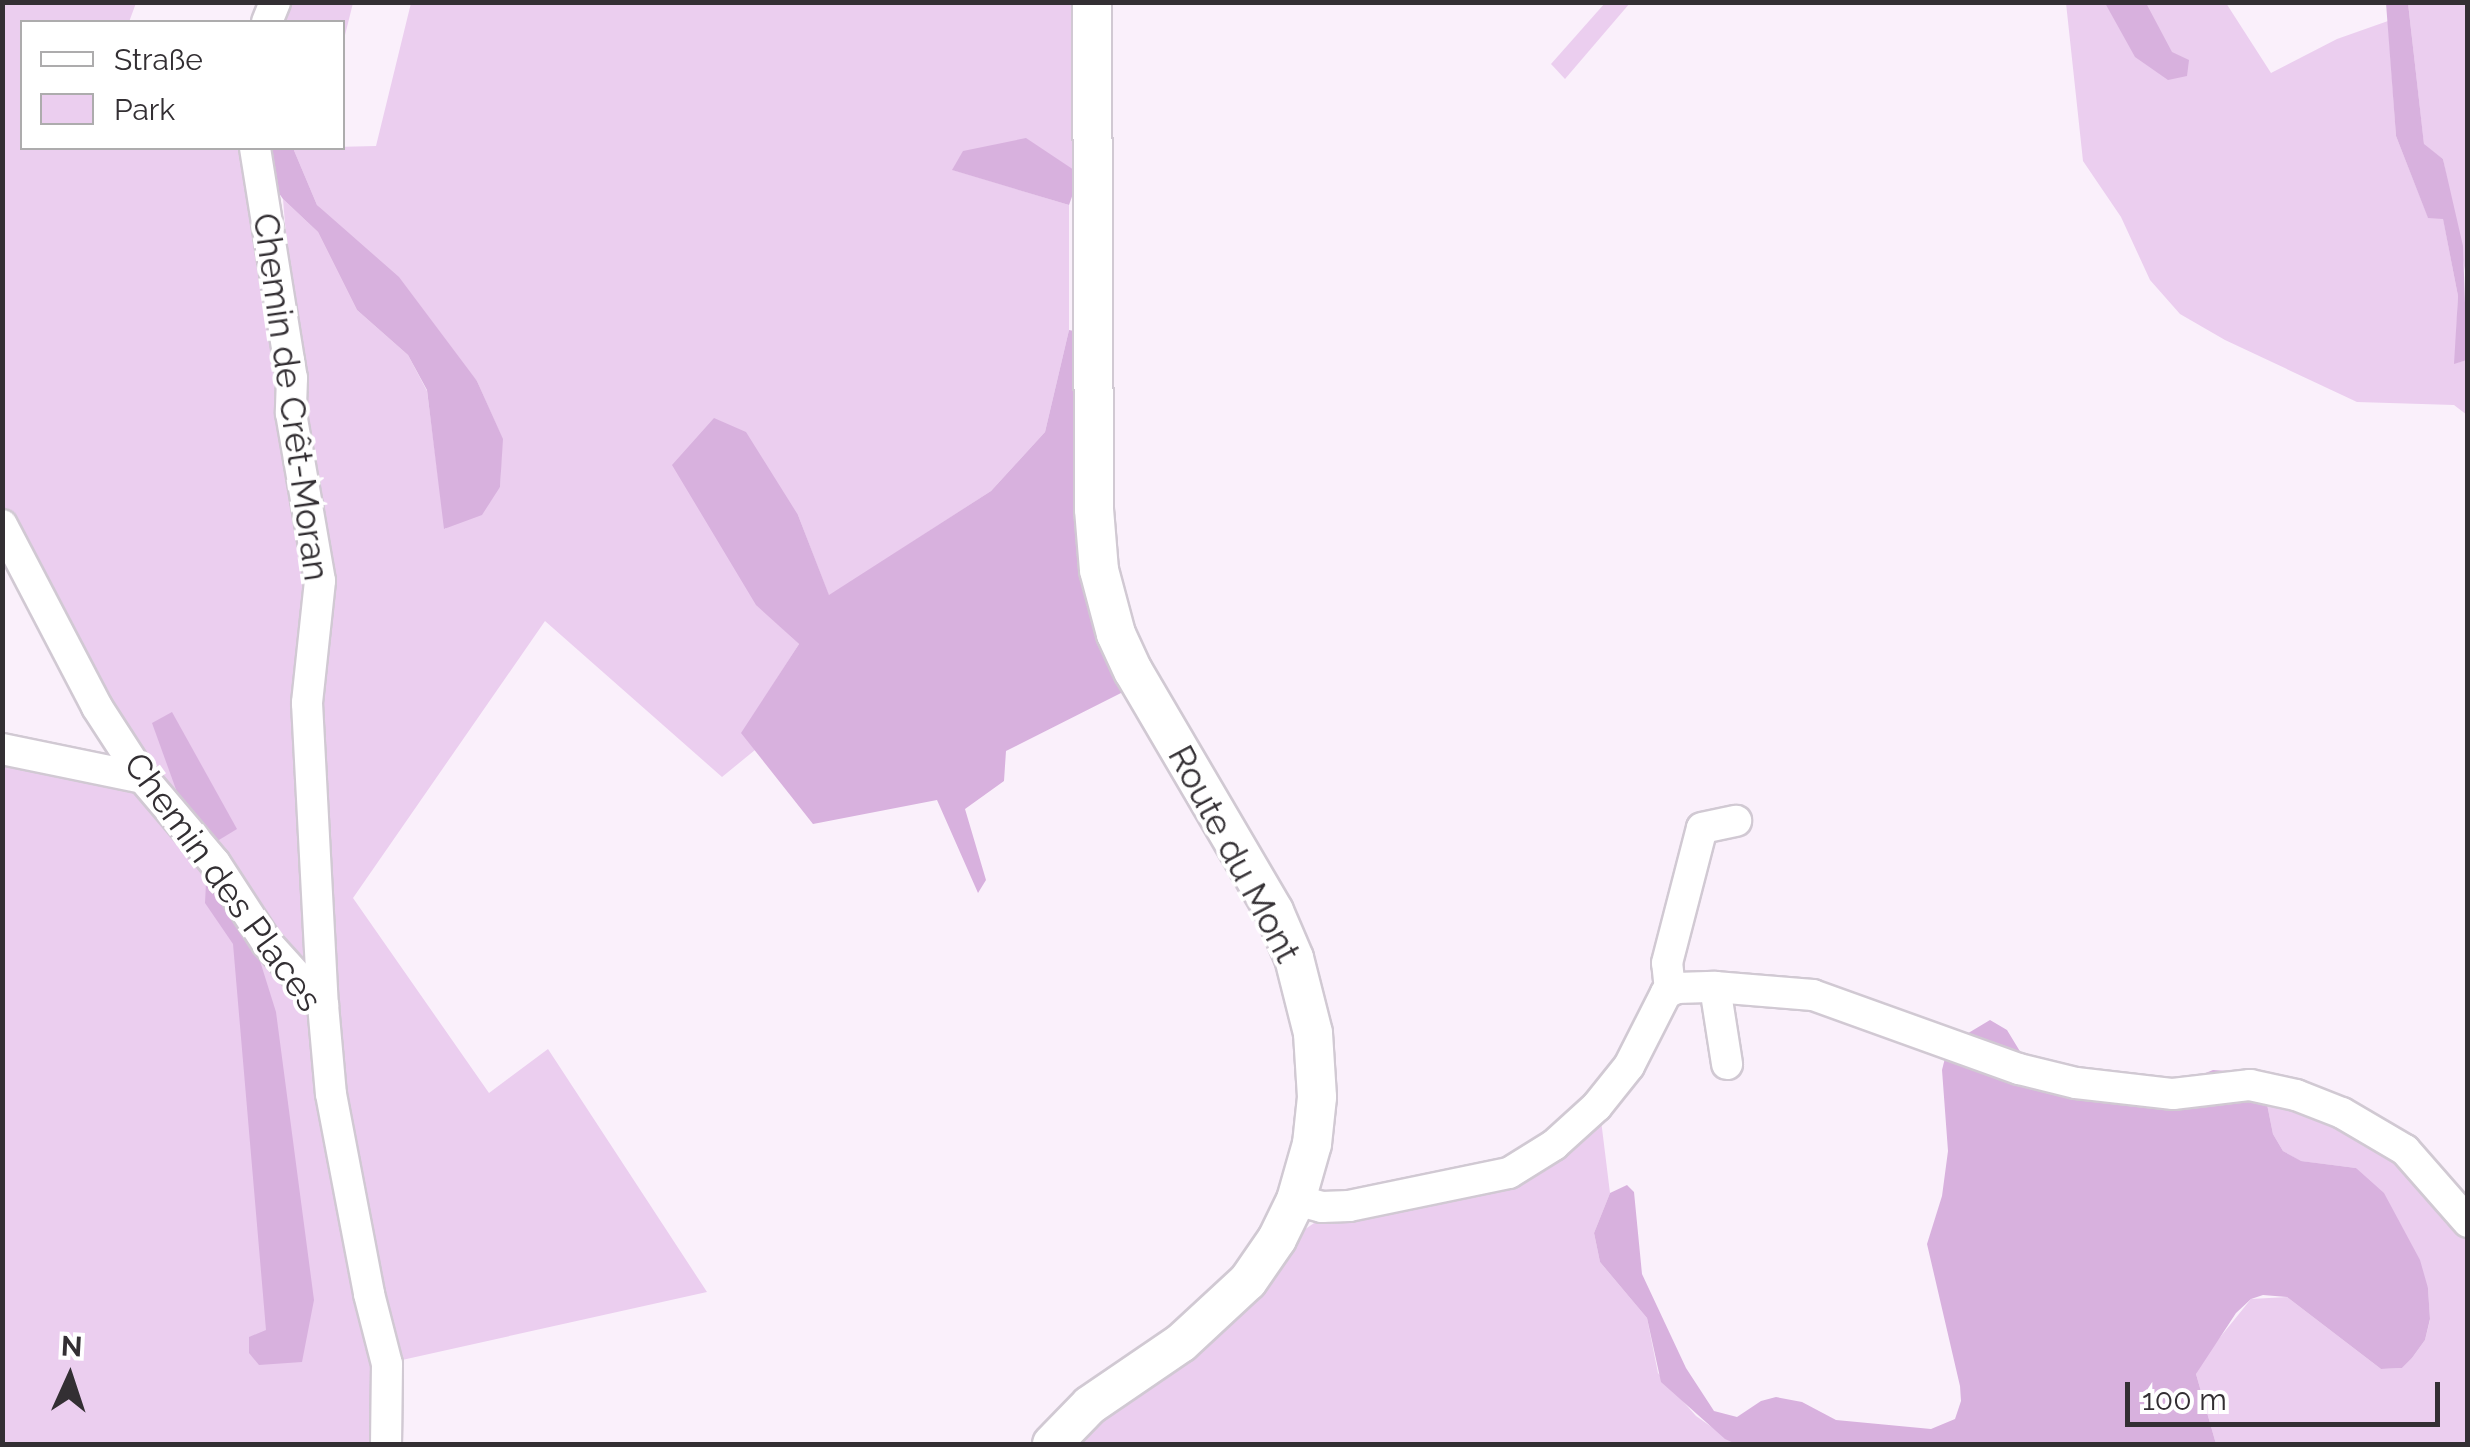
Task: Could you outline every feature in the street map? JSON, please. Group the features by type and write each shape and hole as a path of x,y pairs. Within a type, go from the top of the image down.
{"main road":[{"name":"Route du Mont","path":"1052,1444 1090,1406 1180,1343 1240,1292 1269,1254 1296,1200 1312,1144 1316,1097 1313,1033 1294,958 1274,911 1128,660 1099,570 1094,509 1092,3"}],"street":[{"name":"Chemin de Crêt-Moran","path":"256,150 292,378 291,414 320,581 307,703 324,1005"},
{"name":"Chemin des Places","path":"2,525 97,707 144,778 215,863 267,943 324,1005 331,1094 387,1364 386,1444"},
{"path":"2,749 144,778"},
{"path":"1296,1200 1322,1207 1350,1206 1494,1178 1526,1164 1568,1133 1622,1076 1670,990 1667,962 1702,828 1736,821"},
{"path":"1670,990 1715,988 1813,995 2019,1069 2076,1083 2152,1093 2238,1085 2266,1088 2326,1106 2405,1150 2468,1222"},
{"path":"1715,988 1726,1064"}],"green space":[{"path":"3,3 136,3 130,20 20,20 20,150 243,150 309,525 315,985 144,767 3,511"},
{"path":"283,3 353,3 345,35 345,20 278,20"},
{"path":"411,3 1079,3 1080,174 953,170 1069,205 1069,330 1045,432 991,491 829,596 798,515 756,604 799,644 742,733 755,750 722,777 545,621 353,898 489,1093 548,1049 707,1292 393,1362 341,1094 317,706 335,576 299,393 283,199 318,232 357,310 408,355 427,391 445,529 500,487 502,438 477,381 317,205 294,150 376,146"},
{"path":"1605,3 1630,3 1565,79 1551,64"},
{"path":"2066,3 2226,3 2271,73 2337,39 2388,21 2396,136 2428,217 2443,218 2458,296 2455,363 2467,360 2467,415 2454,405 2357,402 2225,340 2180,314 2150,280 2121,217 2083,161"},
{"path":"2408,3 2467,3 2467,281 2443,159 2424,145"},
{"path":"3,761 129,779 315,1008 381,1366 380,1444 3,1444"},
{"path":"2266,1099 2379,1139 2467,1230 2467,1444 2216,1444 2196,1374 2200,1362 2251,1299 2287,1297 2381,1369 2402,1368 2412,1358 2425,1340 2430,1320 2428,1288 2356,1168 2300,1161 2283,1151 2273,1134"},
{"path":"1600,1112 1610,1193 1594,1233 1600,1262 1647,1318 1658,1373 1696,1416 1736,1444 1080,1444 1107,1414 1186,1362 1254,1304 1301,1232 1320,1219 1505,1180"}],"shaded area":[{"path":"2105,3 2146,3 2172,52 2189,60 2187,76 2168,80 2135,57"},
{"path":"2386,3 2408,3 2424,144 2443,159 2463,246 2467,360 2454,364 2458,296 2443,219 2428,218 2396,136"},
{"path":"1026,138 1080,174 1069,205 952,170 963,151"},
{"path":"266,150 294,150 317,205 399,277 477,381 503,439 500,487 482,515 444,529 427,390 408,355 357,310 318,232 283,199 267,176"},
{"path":"1069,330 1079,332 1095,611 1123,692 1006,751 1004,781 965,809 986,880 978,893 937,800 813,824 741,733 799,644 756,605 672,465 714,418 746,432 798,515 829,595 991,491 1045,432"},
{"path":"172,712 237,829 214,843 178,795 152,723"},
{"path":"207,862 250,929 276,1012 314,1300 302,1362 259,1365 249,1353 249,1337 266,1330 233,944 205,903"},
{"path":"1990,1020 2007,1030 2024,1058 2047,1066 2183,1082 2213,1070 2245,1072 2266,1099 2273,1134 2283,1151 2301,1161 2356,1168 2384,1193 2420,1260 2428,1288 2430,1319 2425,1340 2412,1358 2402,1368 2381,1369 2287,1297 2263,1295 2251,1299 2236,1313 2196,1374 2216,1444 1736,1444 1725,1439 1661,1382 1647,1318 1600,1262 1594,1233 1610,1193 1627,1185 1634,1192 1642,1274 1686,1368 1714,1411 1737,1417 1761,1401 1776,1397 1802,1402 1836,1420 1931,1429 1955,1419 1961,1401 1960,1386 1927,1244 1942,1196 1948,1151 1942,1070 1945,1058 1960,1038"}]}
